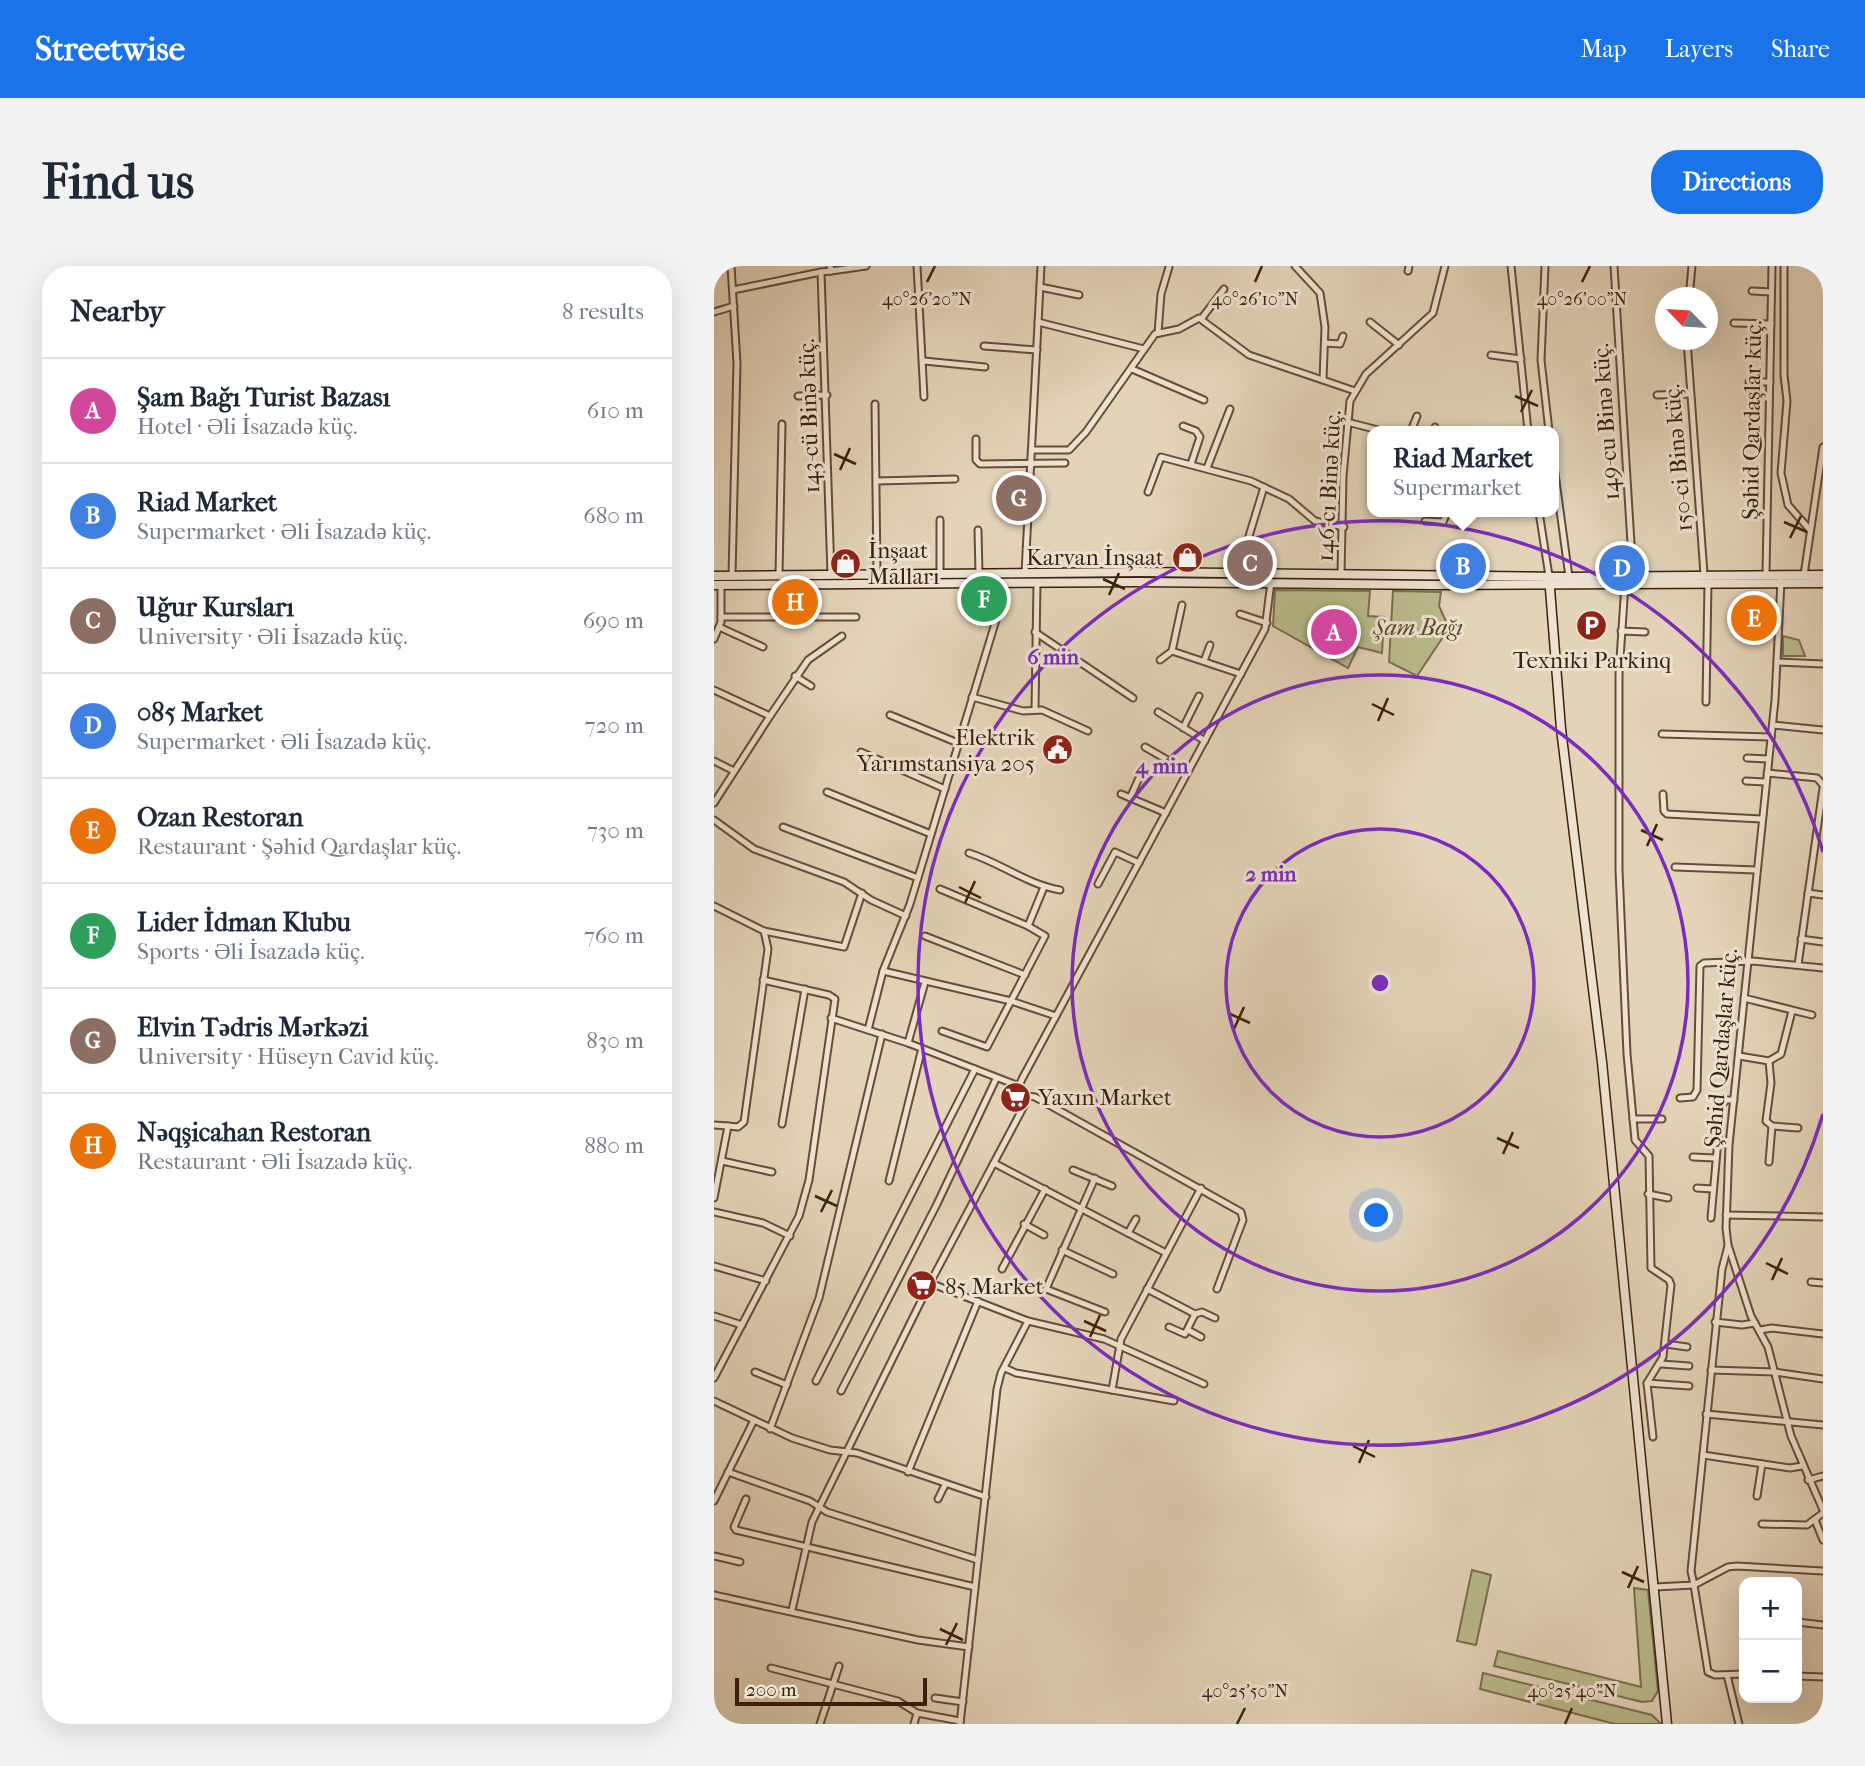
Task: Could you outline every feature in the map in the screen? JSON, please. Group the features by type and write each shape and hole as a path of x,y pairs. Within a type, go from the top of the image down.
{"main road":[{"path":"1038,578 1238,572 1271,578 1341,575 1549,581"},
{"path":"732,580 779,575 979,574 1025,578"},
{"path":"1781,578 1823,575"},
{"path":"1569,581 1633,576 1781,578 1823,583"},
{"path":"718,580 1271,578 1625,584 1706,578"},
{"path":"1549,581 1561,729 1602,1062 1667,1724"}],"street":[{"path":"731,266 737,363 732,580"},
{"path":"733,290 831,268 866,266"},
{"path":"916,266 924,361 924,397"},
{"path":"1025,578 1041,266"},
{"path":"1295,266 1320,293 1325,343 1323,380"},
{"name":"146-cı Binə küç.","path":"1341,575 1347,422 1355,391 1366,374 1433,313 1445,266"},
{"path":"1511,266 1528,426"},
{"path":"1545,266 1541,360 1548,426"},
{"name":"149-cu Binə küç.","path":"1614,266 1633,576"},
{"path":"1690,287 1692,266"},
{"name":"Şəhid Qardaşlar küç.","path":"1766,578 1772,266"},
{"path":"1784,266 1784,375 1787,401 1782,473 1788,505 1810,530"},
{"path":"1032,450 1069,450 1087,432 1158,332 1161,294 1168,267"},
{"name":"143-cü Binə küç.","path":"821,272 831,575"},
{"path":"1040,287 1079,295"},
{"path":"1158,332 1167,333 1202,318 1224,289"},
{"path":"1752,291 1771,292"},
{"path":"714,312 734,306"},
{"path":"1202,318 1249,355 1355,391"},
{"path":"1038,322 1144,349"},
{"path":"1370,322 1399,345"},
{"path":"1734,323 1771,324"},
{"path":"1325,343 1340,344 1343,336"},
{"path":"984,345 1037,350"},
{"name":"150-ci Binə küç.","path":"1688,350 1706,578 1706,702"},
{"path":"1492,355 1521,359"},
{"path":"924,361 985,367"},
{"path":"1132,369 1204,400"},
{"path":"1749,382 1770,382"},
{"path":"1657,394 1690,394"},
{"path":"798,396 827,395"},
{"path":"876,404 877,575"},
{"path":"1207,468 1230,409"},
{"path":"1413,426 1417,416"},
{"path":"1347,422 1367,427"},
{"path":"779,575 782,424"},
{"path":"1183,426 1196,430 1200,437 1191,464"},
{"path":"976,439 977,463 1065,463"},
{"path":"1804,575 1823,447"},
{"path":"1148,492 1158,458 1207,468 1264,487 1289,499 1315,521 1344,527"},
{"path":"877,481 955,478"},
{"path":"1238,572 1264,487"},
{"path":"1559,504 1569,581"},
{"path":"1425,521 1443,522 1445,517"},
{"path":"1540,517 1549,581"},
{"path":"940,520 940,574"},
{"path":"978,530 979,574"},
{"path":"1035,710 1038,578"},
{"path":"1019,1086 1267,623 1271,578"},
{"name":"Şəhid Qardaşlar küç.","path":"1781,578 1773,725 1747,961 1726,1214 1728,1245 1775,1372 1802,1466 1823,1511"},
{"path":"714,639 721,617 718,580"},
{"path":"1625,584 1621,631 1619,856 1633,1119 1635,1140 1649,1156 1651,1268 1669,1280 1671,1285 1666,1344 1661,1364 1651,1374 1647,1383 1653,1437"},
{"path":"1160,660 1172,651 1182,605"},
{"path":"1240,614 1267,623"},
{"path":"721,617 856,617"},
{"path":"868,1030 883,971 906,916 996,620"},
{"path":"719,627 763,647"},
{"path":"1621,631 1644,632"},
{"path":"1035,632 1133,698"},
{"path":"714,803 795,676 808,660 842,636"},
{"path":"1204,661 1210,645"},
{"path":"1172,651 1241,674"},
{"path":"1777,662 1823,664"},
{"path":"795,676 811,686"},
{"path":"714,690 770,716"},
{"path":"1183,728 1199,696"},
{"path":"972,697 1023,711 1049,713 1088,731"},
{"path":"1158,712 1205,741"},
{"path":"890,716 958,743"},
{"path":"1773,725 1823,730"},
{"path":"1662,734 1771,737"},
{"path":"1145,747 1188,772"},
{"path":"861,752 945,789"},
{"path":"1747,758 1768,759"},
{"path":"714,761 734,771"},
{"path":"1766,772 1816,778 1823,787 1798,965"},
{"path":"1130,798 1139,778"},
{"path":"1746,781 1765,782"},
{"path":"827,792 931,834"},
{"path":"1121,794 1166,813"},
{"path":"1663,794 1664,811 1667,814 1761,819"},
{"path":"714,820 754,849 844,882 906,916"},
{"path":"783,827 918,878"},
{"path":"1098,884 1115,852 1139,863"},
{"path":"969,853 996,861 1031,883 1060,890"},
{"path":"1675,867 1756,870"},
{"path":"1028,926 1044,887"},
{"path":"940,889 1028,926 1045,936 987,1047 942,1031"},
{"path":"714,906 764,931 844,947 862,893"},
{"path":"1808,893 1823,895"},
{"path":"714,1125 738,1127 744,1122 768,949 764,931"},
{"path":"925,936 1025,975"},
{"path":"1801,939 1823,942"},
{"path":"1680,1098 1693,1097 1697,1090 1700,966 1747,961 1823,968"},
{"path":"883,971 1012,1001 1056,1016"},
{"path":"715,1374 790,1236 809,1180 834,997 763,979"},
{"path":"908,1043 925,982"},
{"path":"782,1124 805,989"},
{"path":"1744,998 1812,1015"},
{"path":"1739,1056 1769,1061 1778,1057 1783,1049 1791,1011"},
{"path":"831,1018 922,1048 1019,1086 1027,1096 1035,1097 1201,1188 1244,1216 1217,1289"},
{"path":"770,1429 819,1298 882,1034"},
{"path":"889,1181 922,1048"},
{"path":"1769,1061 1771,1083 1766,1121 1772,1126 1798,1128"},
{"path":"816,1381 975,1069"},
{"path":"841,1391 943,1193 996,1079"},
{"path":"792,1610 805,1547 819,1506 1027,1096"},
{"path":"1711,1218 1721,1106 1726,1100 1734,1100"},
{"path":"1633,1119 1662,1119"},
{"path":"714,1198 717,1170 722,1161 728,1126"},
{"path":"1769,1162 1772,1126"},
{"path":"1693,1157 1716,1158"},
{"path":"722,1161 772,1172"},
{"path":"994,1163 1166,1254"},
{"path":"1073,1170 1112,1186"},
{"path":"1095,1178 1046,1285 1048,1291 1105,1312"},
{"path":"1112,1390 1119,1345 1201,1188"},
{"path":"1697,1188 1713,1189"},
{"path":"1002,1269 1045,1189"},
{"path":"1648,1194 1668,1198"},
{"path":"714,1212 763,1223 790,1236"},
{"path":"1726,1214 1823,1217"},
{"path":"1128,1233 1136,1219"},
{"path":"1024,1224 1044,1236"},
{"path":"1728,1245 1721,1269 1691,1571 1706,1670 1711,1675 1739,1674"},
{"path":"1062,1250 1113,1274"},
{"path":"714,1266 766,1281"},
{"path":"1811,1282 1823,1283"},
{"path":"930,1283 1028,1321 1086,1333 1119,1345 1204,1384"},
{"path":"1147,1289 1195,1314 1202,1312 1215,1318"},
{"path":"908,1472 978,1301"},
{"path":"1169,1327 1185,1334 1195,1314"},
{"path":"714,1316 742,1325"},
{"path":"771,1668 898,1701 917,1713 960,1722 996,1389 1028,1321"},
{"path":"1715,1322 1741,1325 1755,1323"},
{"path":"1760,1330 1772,1328 1823,1334"},
{"path":"1188,1330 1201,1337"},
{"path":"1666,1344 1687,1347"},
{"path":"1661,1364 1689,1366"},
{"path":"1005,1368 1016,1373 1174,1401"},
{"path":"1711,1370 1775,1372 1823,1379"},
{"path":"755,1372 787,1385"},
{"path":"1647,1383 1689,1387"},
{"path":"714,1401 805,1443 857,1453 986,1497"},
{"path":"1706,1414 1823,1425"},
{"path":"714,1501 754,1420"},
{"path":"1703,1455 1790,1468 1802,1466"},
{"path":"1757,1496 1762,1464"},
{"path":"728,1472 819,1506 827,1512 978,1560"},
{"path":"1808,1480 1823,1476"},
{"path":"938,1499 945,1485"},
{"path":"746,1499 734,1529 975,1587"},
{"path":"1762,1524 1802,1525 1815,1520 1823,1511"},
{"path":"1815,1520 1823,1540"},
{"path":"714,1556 740,1562"},
{"path":"1655,1587 1694,1584 1728,1567 1737,1566 1823,1571"},
{"path":"714,1595 792,1610 800,1615 853,1626 968,1647"},
{"path":"1802,1623 1823,1625"},
{"path":"820,1724 839,1666"},
{"path":"1727,1675 1739,1724"},
{"path":"1802,1676 1823,1677"},
{"path":"935,1698 963,1702"},
{"path":"914,1724 917,1713"}],"green space":[{"path":"1275,590 1370,591 1368,616 1384,617 1382,653 1358,647 1348,668 1273,626"},
{"name":"Şam Bağı","path":"1393,591 1441,592 1439,606 1449,628 1417,676 1389,662"},
{"path":"1783,636 1799,640 1805,656 1783,656"},
{"path":"1472,1570 1491,1575 1476,1645 1457,1641"},
{"path":"1634,1588 1648,1590 1658,1691 1652,1701 1642,1702 1494,1666 1498,1651 1641,1687"},
{"path":"1483,1673 1652,1715 1661,1724 1615,1724 1480,1689"}],"place":[{"name":"Elvin Tədris Mərkəzi","path":"1019,498"},
{"name":"Karvan İnşaat","path":"1187,557"},
{"name":"İnşaat Malları","path":"845,563"},
{"name":"Uğur Kursları","path":"1250,563"},
{"name":"Riad Market","path":"1463,566"},
{"name":"085 Market","path":"1622,568"},
{"name":"Lider İdman Klubu","path":"984,599"},
{"name":"Nəqşicahan Restoran","path":"795,602"},
{"name":"Ozan Restoran","path":"1754,618"},
{"name":"Texniki Parkinq","path":"1592,626"},
{"name":"Şam Bağı Turist Bazası","path":"1334,632"},
{"name":"Elektrik Yarımstansiya 205","path":"1058,750"},
{"name":"Yaxın Market","path":"1015,1097"},
{"name":"85 Market","path":"922,1286"}]}
